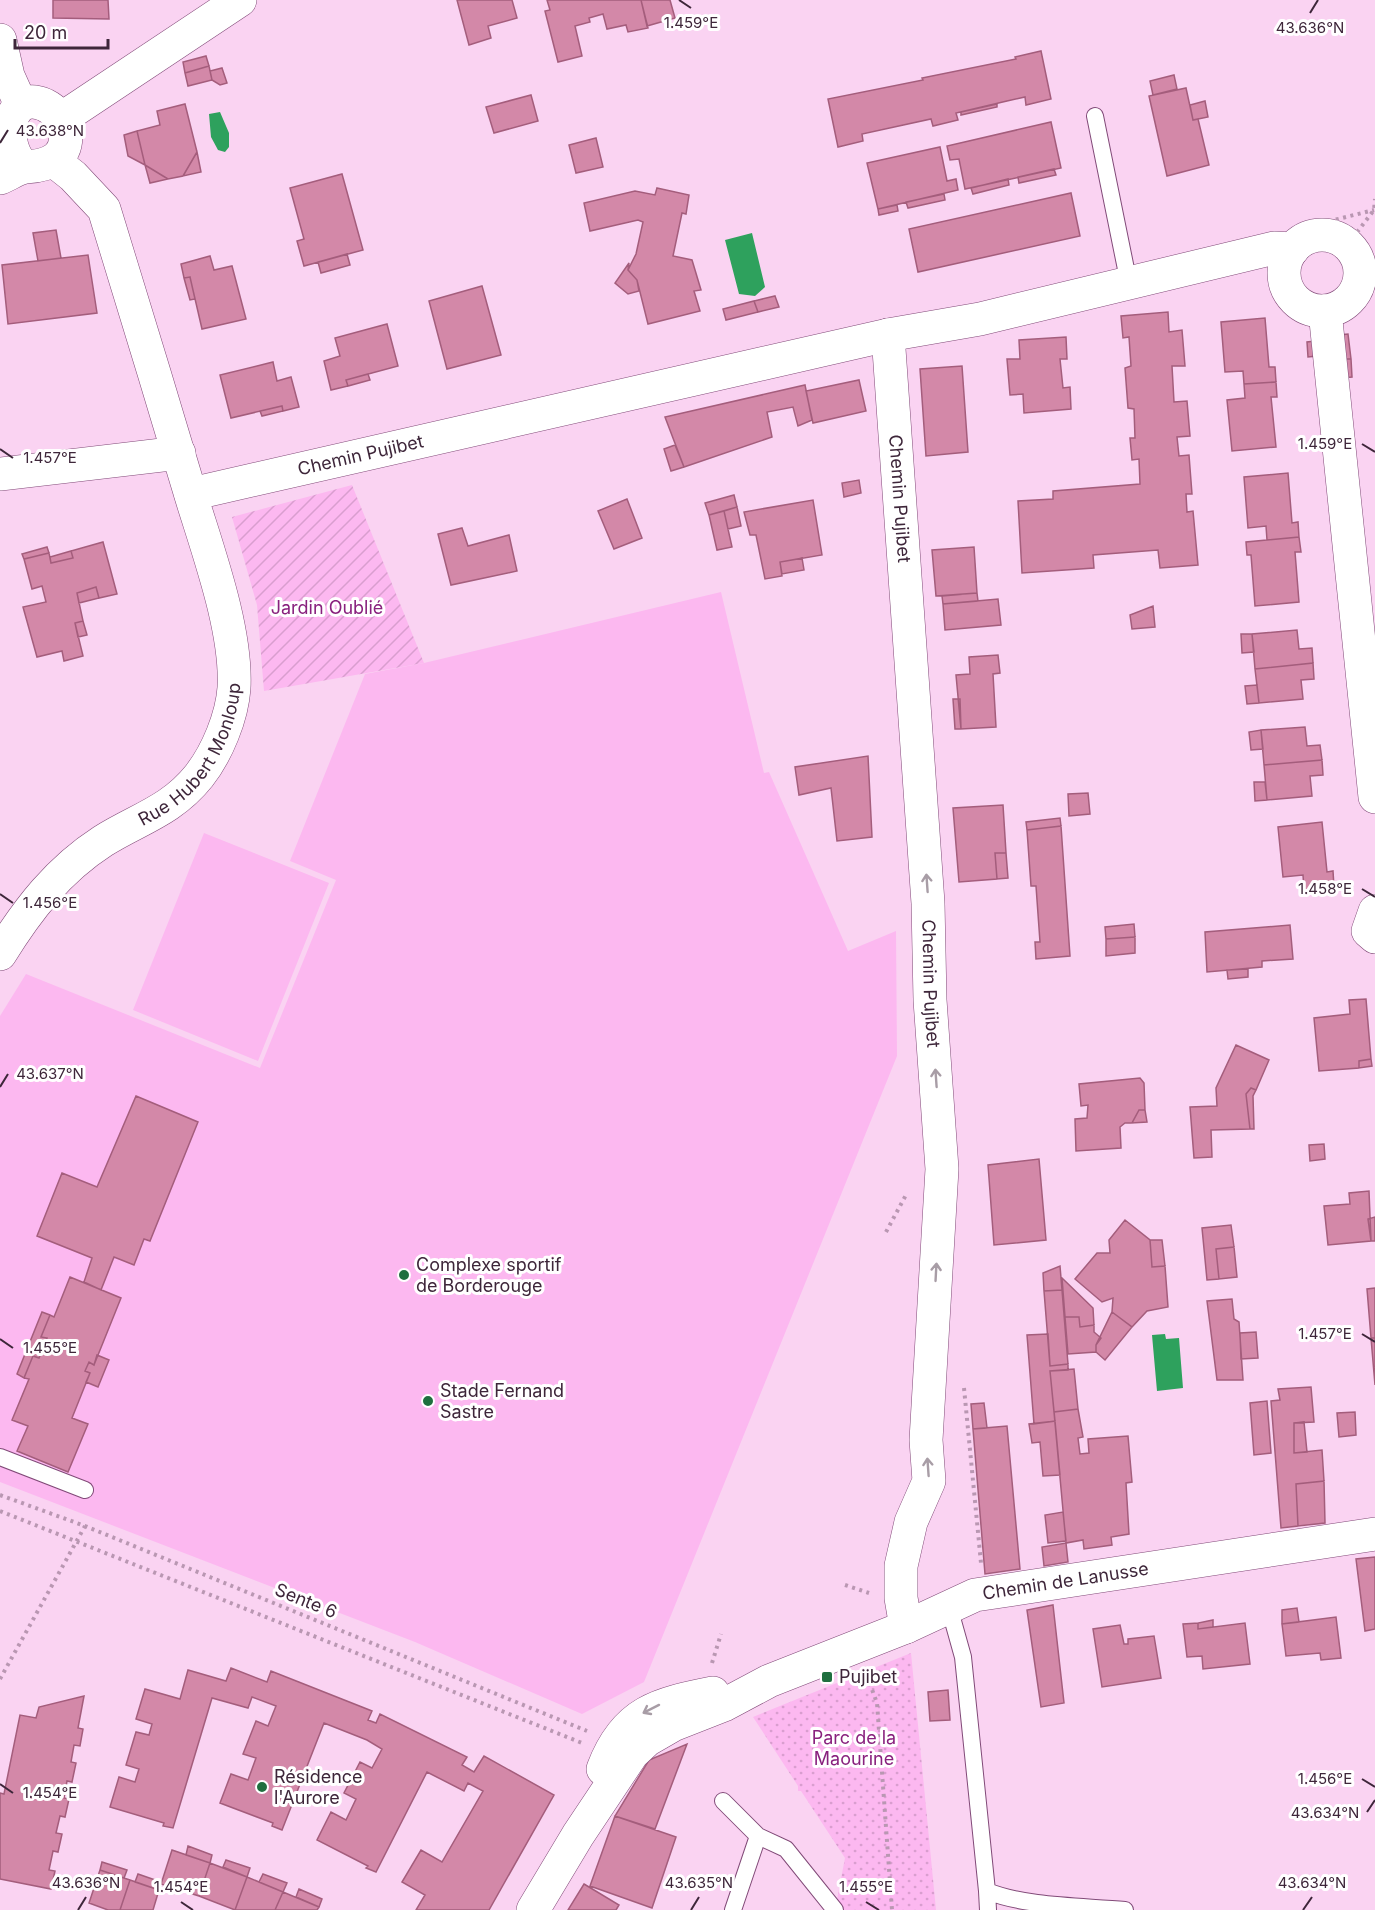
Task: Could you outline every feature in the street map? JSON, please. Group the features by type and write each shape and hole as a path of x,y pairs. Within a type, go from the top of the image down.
{"street":[{"path":"61,119 240,0"},
{"path":"0,40 8,76 21,105"},
{"path":"26,169 64,146 65,127 61,119 52,109 40,104 21,105 9,114 0,134 1,142 9,158 26,169 73,177 104,209 191,494"},
{"name":"Chemin Pujibet","path":"191,494 888,335 980,319 1274,248 1293,249 1302,241 1325,235 1348,244"},
{"path":"1293,249 1284,272 1292,296 1312,310 1325,311 1337,308 1348,301 1360,279 1356,254 1348,244"},
{"path":"1325,311 1375,797"},
{"name":"Chemin Pujibet","path":"888,335 928,903 930,1000 942,1169 926,1440 929,1481 911,1522 901,1566 901,1598 906,1627"},
{"path":"0,474 179,453"},
{"name":"Rue Hubert Monloup","path":"0,954 21,920 62,871 103,841 167,807 199,775 224,730 234,689 232,646 191,494"},
{"path":"1375,911 1368,931 1375,937"},
{"name":"Chemin de Lanusse","path":"533,1910 578,1835 608,1757 621,1734 631,1722 666,1702 769,1681 906,1627 975,1595 1375,1534"}],"lane":[{"path":"1095,116 1129,284"},
{"path":"0,1457 85,1490"},
{"path":"949,1607 963,1657 988,1910"},
{"path":"723,1801 758,1836 786,1849 835,1910"},
{"path":"733,1910 758,1836"},
{"path":"987,1891 1000,1897 1021,1900 1125,1910"}],"path":[{"path":"1348,244 1374,210 1375,199"},
{"path":"886,1232 911,1186"},
{"name":"Sente 6","path":"0,1495 85,1526 593,1734"},
{"path":"0,1512 78,1541 593,1748"},
{"path":"0,1679 85,1526"},
{"path":"845,1585 873,1594 873,1582"},
{"path":"710,1668 721,1634"},
{"path":"864,1671 877,1703 892,1910"}],"green space":[{"name":"Jardin Oublié","path":"352,485 424,663 264,691 257,605 232,517"},
{"name":"Complexe sportif de Borderouge","path":"721,592 764,773 769,772 848,951 896,931 897,1056 644,1682 582,1714 415,1642 0,1482 0,1016 26,974 260,1068 336,880 290,861 365,674 424,663"},
{"path":"204,833 329,883 258,1061 133,1010"},
{"name":"Parc de la Maourine","path":"911,1653 936,1910 835,1910 845,1858 801,1791 798,1791 798,1786 753,1717"}],"shaded area":[{"path":"220,112 229,133 229,147 225,152 218,150 211,137 209,114"},
{"path":"752,233 765,287 755,296 739,294 725,240"},
{"path":"1165,1334 1166,1339 1179,1338 1183,1388 1157,1391 1152,1335"}],"building":[{"path":"53,0 108,0 109,19 53,18"},
{"path":"457,0 512,0 517,18 488,26 491,38 469,45"},
{"path":"547,0 641,0 648,28 628,32 626,25 607,29 603,14 589,18 590,22 575,26 582,56 558,62 545,11 550,10"},
{"path":"641,0 670,0 675,18 647,26"},
{"path":"1041,51 1051,99 1026,105 1025,97 1007,101 956,113 958,120 933,126 931,119 862,134 863,141 838,147 828,99 923,80 922,78 1016,59 1015,57"},
{"path":"206,56 209,66 185,73 183,62"},
{"path":"209,66 212,80 188,86 185,73"},
{"path":"222,68 227,83 220,85 212,80 210,71"},
{"path":"1174,75 1177,89 1153,95 1150,81"},
{"path":"1186,88 1193,120 1198,119 1209,165 1167,176 1149,96"},
{"path":"531,95 538,121 494,133 486,107"},
{"path":"1205,101 1208,117 1193,120 1190,105"},
{"path":"185,104 197,152 183,176 168,179 145,165 137,131 160,125 157,111"},
{"path":"997,104 997,107 961,115 961,112"},
{"path":"1051,122 1061,168 965,189 959,159 950,160 947,146"},
{"path":"137,131 145,165 128,156 124,135"},
{"path":"596,138 603,167 576,173 569,145"},
{"path":"940,147 947,181 956,179 958,190 878,209 867,163"},
{"path":"197,152 201,172 183,176"},
{"path":"145,165 168,179 150,183"},
{"path":"1054,169 1056,175 1019,183 1018,177"},
{"path":"342,174 363,250 304,266 297,241 304,239 290,188"},
{"path":"1008,179 1009,185 973,194 971,188"},
{"path":"657,188 689,195 686,214 682,213 673,256 692,260 701,290 694,291 700,311 648,324 637,280 628,270 636,254 643,222 638,220 590,231 584,203 635,191 655,195"},
{"path":"1071,193 1080,236 918,272 909,229"},
{"path":"944,194 945,200 908,208 906,202"},
{"path":"897,205 898,211 879,215 878,209"},
{"path":"56,230 61,258 38,261 33,233"},
{"path":"347,254 350,265 321,273 318,262"},
{"path":"88,255 97,313 8,324 2,265"},
{"path":"210,256 214,270 232,266 246,319 202,329 190,277 184,278 181,264"},
{"path":"629,263 628,270 637,280 639,291 628,294 615,283"},
{"path":"190,277 195,299 190,300 184,278"},
{"path":"482,286 501,355 447,369 429,301"},
{"path":"775,296 779,307 758,312 754,301"},
{"path":"754,301 758,312 726,320 723,309"},
{"path":"1168,312 1169,332 1182,330 1185,366 1172,366 1174,402 1187,401 1190,436 1177,437 1179,456 1189,455 1192,494 1186,494 1187,512 1193,511 1198,565 1160,568 1158,550 1093,555 1094,568 1022,573 1018,501 1053,499 1053,491 1140,484 1139,459 1132,460 1130,438 1135,438 1134,409 1128,408 1125,368 1131,366 1129,337 1123,338 1121,316"},
{"path":"1265,318 1269,367 1275,367 1276,382 1244,384 1243,371 1225,372 1221,322"},
{"path":"387,324 398,366 346,380 348,386 331,390 324,361 340,356 335,338"},
{"path":"1348,334 1351,359 1340,359 1338,335"},
{"path":"1066,337 1067,359 1060,359 1063,388 1070,387 1071,409 1024,413 1023,394 1010,395 1007,359 1020,359 1019,340"},
{"path":"1315,341 1317,356 1308,357 1307,342"},
{"path":"1340,359 1351,359 1352,377 1342,378"},
{"path":"273,362 277,381 291,377 299,407 283,411 282,406 231,418 220,375"},
{"path":"962,366 968,452 926,456 920,369"},
{"path":"368,374 370,380 348,386 346,380"},
{"path":"859,380 866,411 813,423 806,391"},
{"path":"1276,382 1277,397 1271,397 1276,447 1232,451 1227,400 1245,398 1244,384"},
{"path":"805,385 812,420 798,426 793,407 767,412 772,437 684,467 665,417"},
{"path":"282,406 283,411 262,416 260,411"},
{"path":"675,445 684,467 671,471 664,449"},
{"path":"1288,473 1292,523 1298,522 1299,537 1267,540 1266,526 1248,528 1244,477"},
{"path":"859,480 861,493 844,497 842,483"},
{"path":"734,495 737,507 709,515 705,503"},
{"path":"627,499 642,538 614,549 598,511"},
{"path":"813,500 822,555 780,562 782,576 765,579 756,535 750,535 744,512"},
{"path":"737,507 741,526 728,529 724,511"},
{"path":"724,511 732,547 717,550 709,515"},
{"path":"462,528 468,546 509,535 517,571 451,585 438,534"},
{"path":"1299,537 1301,552 1295,552 1299,602 1255,606 1251,555 1247,555 1246,542"},
{"path":"103,542 117,594 99,598 96,587 77,593 83,621 75,623 83,656 64,661 62,651 37,657 23,607 46,602 42,586 32,589 24,559 49,553 51,563 73,558 71,551"},
{"path":"47,547 49,553 24,559 22,554"},
{"path":"974,547 977,593 936,596 932,550"},
{"path":"71,551 73,558 51,563 50,557"},
{"path":"802,558 804,570 782,574 780,562"},
{"path":"96,587 99,598 79,603 77,593"},
{"path":"977,593 978,601 943,604 942,596"},
{"path":"998,599 1001,625 945,630 943,604"},
{"path":"1153,606 1155,627 1132,629 1130,615"},
{"path":"83,621 87,635 78,637 75,623"},
{"path":"1297,630 1299,649 1312,648 1313,663 1255,669 1252,634"},
{"path":"1241,634 1252,634 1254,652 1242,653"},
{"path":"998,655 1000,673 993,674 996,727 961,729 956,675 970,674 969,657"},
{"path":"1313,663 1314,679 1301,680 1303,699 1259,703 1255,669"},
{"path":"1257,685 1259,703 1247,704 1245,686"},
{"path":"953,699 960,699 961,729 955,729"},
{"path":"1305,727 1307,746 1320,745 1322,760 1264,765 1261,730"},
{"path":"1261,730 1263,749 1251,750 1249,732"},
{"path":"868,756 872,837 837,841 831,788 799,795 795,767"},
{"path":"1322,760 1323,775 1310,776 1312,796 1267,800 1264,765"},
{"path":"1254,782 1265,782 1267,800 1255,801"},
{"path":"1088,793 1090,814 1069,816 1068,794"},
{"path":"1003,805 1006,853 995,853 997,879 959,882 953,808"},
{"path":"1060,818 1061,826 1027,830 1026,822"},
{"path":"1322,822 1327,872 1333,871 1334,887 1304,890 1303,875 1283,877 1278,827"},
{"path":"1061,826 1070,956 1036,959 1035,942 1040,942 1036,886 1031,886 1027,830"},
{"path":"995,853 1006,853 1008,878 997,879"},
{"path":"1134,924 1135,937 1106,939 1105,927"},
{"path":"1290,925 1293,959 1262,961 1262,967 1207,972 1205,932"},
{"path":"1135,937 1135,953 1106,956 1106,939"},
{"path":"1248,969 1248,977 1228,979 1227,970"},
{"path":"1366,999 1371,1059 1359,1061 1359,1068 1319,1071 1314,1018 1350,1014 1349,1000"},
{"path":"1236,1045 1269,1060 1256,1090 1251,1088 1246,1094 1250,1129 1211,1130 1212,1157 1194,1158 1190,1107 1217,1106 1216,1088"},
{"path":"1371,1059 1372,1066 1359,1068 1359,1061"},
{"path":"1140,1078 1144,1083 1145,1110 1139,1110 1132,1123 1125,1123 1120,1127 1121,1148 1076,1151 1075,1119 1087,1118 1088,1105 1081,1106 1079,1084"},
{"path":"1251,1088 1256,1090 1253,1096 1254,1129 1250,1129 1246,1094"},
{"path":"136,1096 198,1122 150,1241 144,1239 134,1265 114,1257 101,1290 84,1282 92,1258 37,1236 62,1173 97,1187"},
{"path":"1139,1110 1145,1110 1147,1122 1132,1123"},
{"path":"1324,1144 1325,1159 1310,1161 1309,1145"},
{"path":"1039,1159 1046,1240 994,1245 988,1165"},
{"path":"1369,1191 1371,1241 1328,1245 1324,1206 1350,1204 1349,1193"},
{"path":"1375,1217 1375,1241 1371,1241 1368,1219"},
{"path":"1125,1220 1150,1240 1152,1267 1165,1266 1168,1307 1147,1311 1132,1327 1112,1312 1113,1298 1102,1302 1075,1279 1097,1253 1110,1253 1109,1240"},
{"path":"1231,1225 1234,1247 1216,1249 1219,1279 1207,1280 1202,1228"},
{"path":"1150,1240 1162,1240 1165,1266 1152,1267"},
{"path":"1234,1247 1237,1277 1219,1279 1216,1249"},
{"path":"1060,1266 1062,1290 1044,1291 1043,1273"},
{"path":"70,1277 121,1298 94,1365 89,1362 85,1371 90,1373 72,1418 88,1424 68,1472 17,1451 28,1426 12,1420 29,1379 24,1378 33,1356 39,1358 47,1338 41,1337 50,1315 54,1317"},
{"path":"1062,1278 1093,1308 1094,1325 1080,1327 1079,1317 1065,1317"},
{"path":"1375,1288 1375,1338 1371,1338 1367,1289"},
{"path":"1062,1290 1068,1364 1050,1366 1044,1291"},
{"path":"1232,1299 1234,1319 1239,1322 1243,1380 1217,1380 1207,1301"},
{"path":"42,1312 50,1315 41,1337 47,1338 39,1358 33,1356 24,1378 17,1374"},
{"path":"1112,1312 1132,1327 1105,1360 1096,1352 1096,1345"},
{"path":"1065,1317 1079,1317 1080,1327 1094,1325 1094,1332 1101,1338 1096,1345 1096,1352 1068,1354"},
{"path":"1256,1332 1258,1358 1241,1359 1240,1333"},
{"path":"1048,1334 1050,1366 1068,1364 1068,1370 1050,1371 1055,1421 1034,1424 1027,1335"},
{"path":"1371,1338 1375,1338 1375,1385"},
{"path":"97,1355 109,1360 98,1387 86,1382 90,1373 85,1371 89,1362 94,1365"},
{"path":"1074,1369 1078,1409 1054,1412 1050,1371"},
{"path":"1311,1387 1314,1422 1294,1423 1294,1453 1322,1450 1324,1481 1296,1484 1298,1526 1281,1528 1271,1401 1280,1400 1278,1389"},
{"path":"1267,1401 1271,1453 1254,1455 1250,1403"},
{"path":"984,1403 987,1428 973,1429 971,1404"},
{"path":"1078,1409 1083,1437 1078,1438 1080,1454 1089,1453 1088,1439 1128,1436 1132,1482 1126,1483 1129,1534 1111,1537 1112,1545 1084,1549 1083,1540 1066,1543 1054,1412"},
{"path":"1355,1412 1356,1435 1339,1437 1337,1413"},
{"path":"1055,1421 1060,1475 1043,1476 1040,1442 1032,1443 1029,1424"},
{"path":"1304,1422 1307,1452 1294,1453 1294,1423"},
{"path":"1007,1426 1020,1569 985,1574 973,1429"},
{"path":"1324,1481 1325,1523 1298,1526 1296,1484"},
{"path":"1063,1512 1066,1541 1048,1543 1045,1515"},
{"path":"1066,1543 1068,1562 1044,1566 1042,1547"},
{"path":"1375,1557 1375,1629 1365,1631 1356,1559"},
{"path":"1053,1605 1064,1703 1041,1707 1027,1610"},
{"path":"1297,1608 1299,1622 1282,1624 1282,1610"},
{"path":"1336,1617 1341,1658 1321,1660 1320,1653 1286,1656 1282,1624"},
{"path":"1213,1620 1213,1627 1198,1629 1198,1623"},
{"path":"1198,1623 1198,1629 1245,1623 1250,1664 1203,1669 1202,1656 1187,1657 1183,1624"},
{"path":"1120,1625 1124,1644 1128,1644 1128,1639 1154,1636 1161,1678 1102,1687 1093,1629"},
{"name":"Résidence l'Aurore","path":"231,1668 267,1682 271,1671 372,1711 368,1720 376,1723 380,1714 467,1757 462,1765 474,1772 484,1756 554,1795 489,1910 416,1910 425,1895 402,1882 421,1850 442,1862 483,1791 468,1783 464,1791 427,1772 376,1872 317,1840 331,1812 346,1820 356,1799 344,1793 360,1762 372,1768 382,1749 367,1740 324,1723 282,1830 272,1826 273,1823 220,1803 231,1774 248,1780 256,1758 243,1754 256,1721 268,1726 276,1706 252,1697 248,1708 212,1698 173,1828 163,1826 164,1823 110,1807 119,1777 135,1782 139,1769 126,1765 136,1732 149,1735 152,1724 136,1719 145,1689 180,1699 188,1670 226,1681"},
{"path":"948,1690 950,1720 930,1721 928,1692"},
{"path":"84,1696 78,1728 83,1729 80,1746 74,1745 71,1762 76,1763 72,1782 67,1781 64,1798 69,1799 65,1817 60,1816 56,1833 62,1834 58,1852 53,1851 49,1870 55,1871 51,1889 0,1879 0,1793 4,1794 20,1715 36,1718 39,1707"},
{"path":"687,1744 655,1829 615,1816 649,1760"},
{"path":"615,1816 676,1837 652,1908 590,1886"},
{"path":"188,1846 212,1855 210,1863 186,1855"},
{"path":"172,1850 210,1863 199,1896 161,1884"},
{"path":"226,1860 250,1868 247,1877 223,1867"},
{"path":"102,1862 127,1870 124,1878 100,1870"},
{"path":"210,1863 247,1877 235,1910 199,1896"},
{"path":"100,1870 130,1880 120,1910 108,1910 89,1903"},
{"path":"138,1874 161,1882 159,1890 135,1882"},
{"path":"263,1874 287,1883 283,1892 259,1882"},
{"path":"247,1877 283,1892 275,1910 235,1910"},
{"path":"130,1880 159,1890 153,1910 120,1910"},
{"path":"584,1884 619,1905 616,1910 568,1910"},
{"path":"299,1889 322,1899 319,1907 296,1897"},
{"path":"283,1892 319,1907 317,1910 275,1910"}],"place":[{"name":"Complexe sportif de Borderouge","path":"404,1275"},
{"name":"Stade Fernand Sastre","path":"428,1401"},
{"name":"Pujibet","path":"827,1677"},
{"name":"Résidence l'Aurore","path":"262,1787"}]}
